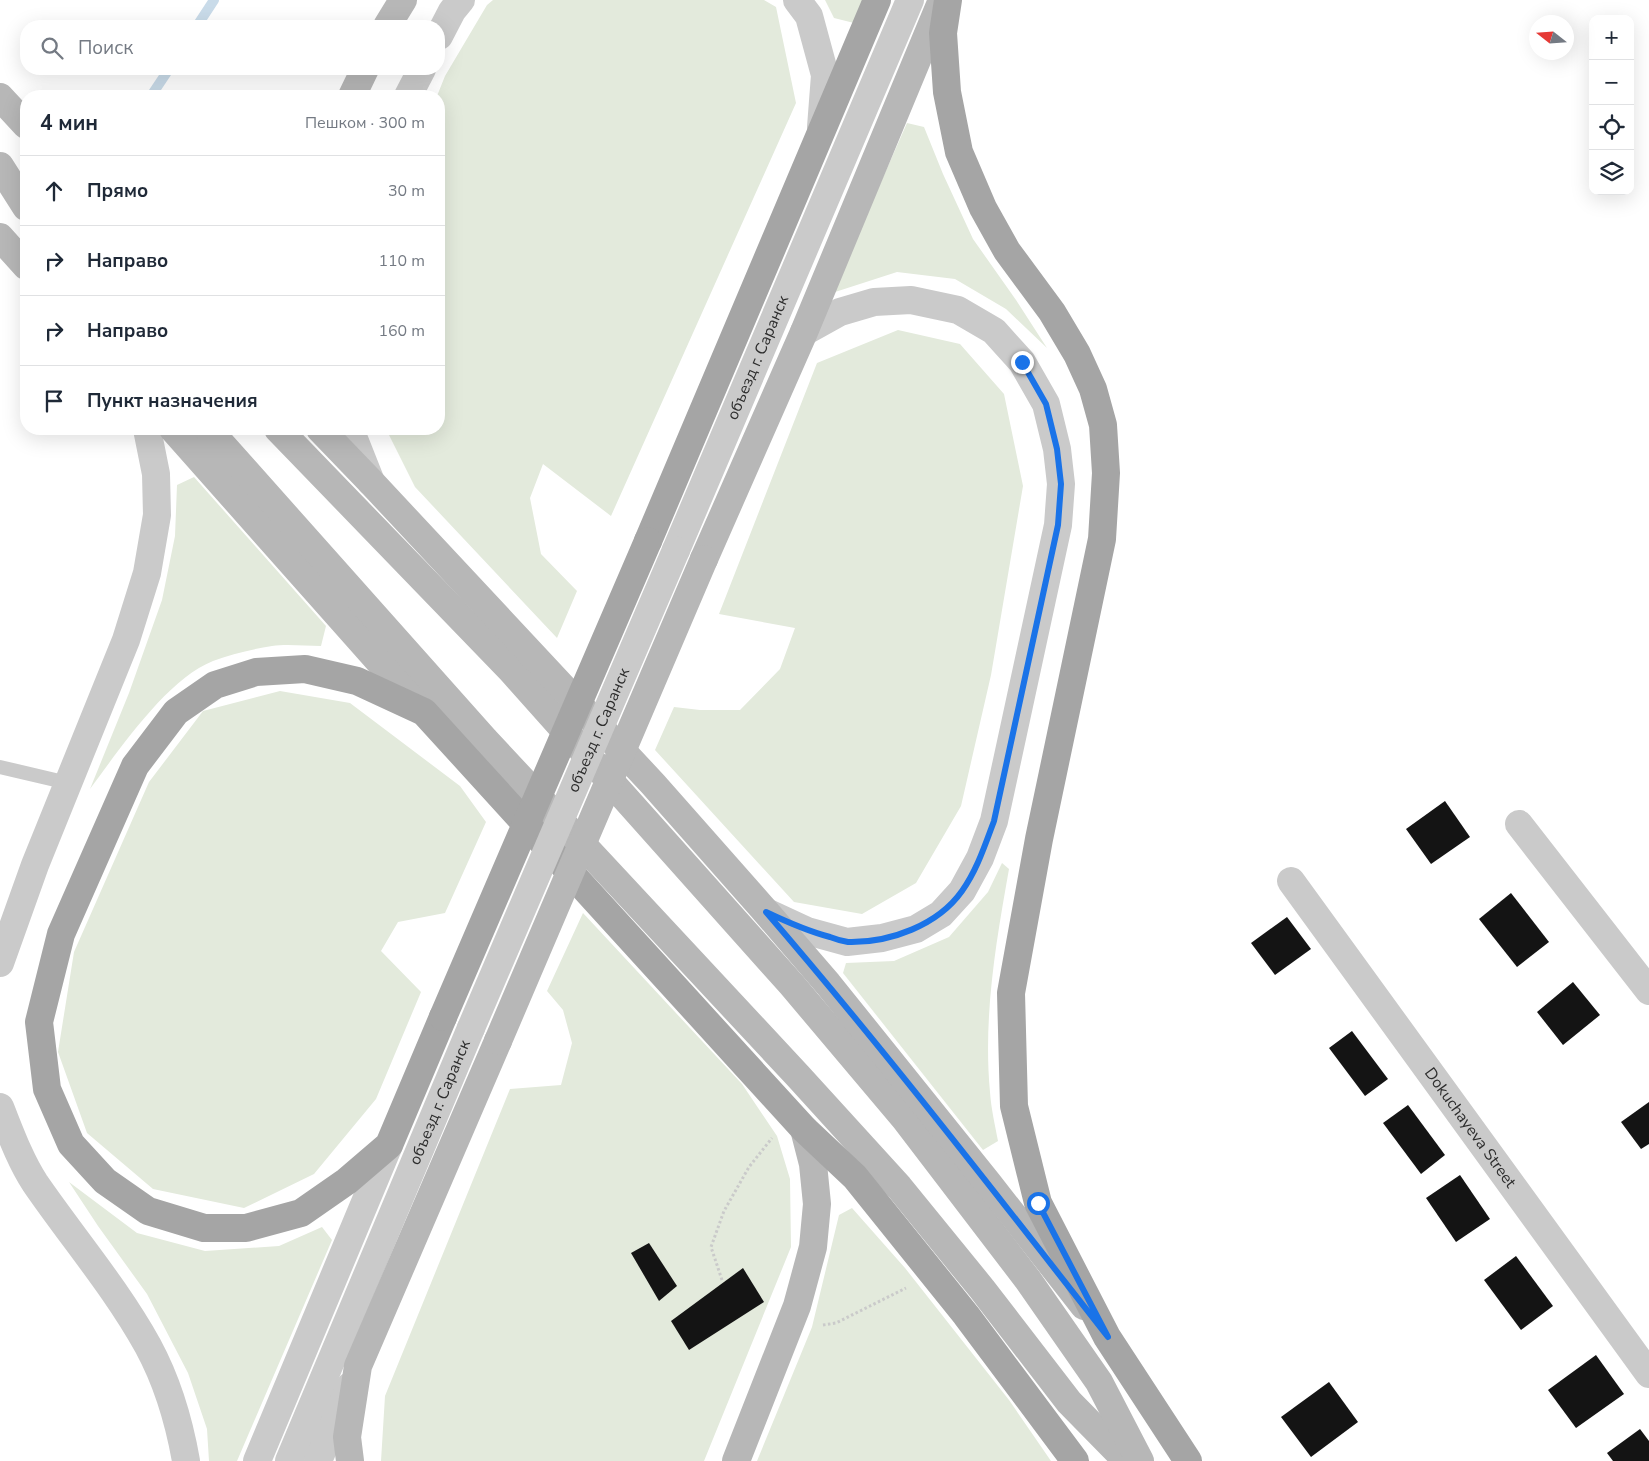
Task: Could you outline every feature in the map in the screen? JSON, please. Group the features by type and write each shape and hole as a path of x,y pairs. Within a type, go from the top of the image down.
{"main road":[{"path":"390,20 402,0"},
{"path":"424,712 357,681 305,669 256,672 215,684 176,712 135,766 61,934 39,1022 47,1089 71,1144 105,1181 148,1211 204,1228 246,1228 301,1213 346,1181 389,1146 877,0"},
{"path":"350,1461 347,1437 358,1366 704,559 804,332 942,0"},
{"path":"948,0 944,33 947,92 959,152 983,208 1007,251 1052,312 1076,354 1093,390 1102,425 1106,473 1102,539 1039,839 1011,993 1014,1106 1038,1203 1108,1337"},
{"path":"355,90 362,75"},
{"path":"0,97 20,119"},
{"path":"0,165 20,180"},
{"path":"0,165 20,197"},
{"path":"0,237 20,259"},
{"path":"178,435 424,712 798,1122 855,1177 966,1314 1075,1461"},
{"path":"213,435 485,740 798,1076 899,1188 982,1289 1069,1402 1127,1461"},
{"path":"284,435 510,669 792,985 899,1111 1028,1280 1100,1382 1140,1461"},
{"path":"326,435 372,482 653,784 834,991 988,1183 1108,1337 1188,1461"},
{"path":"736,1461 796,1306 813,1247 817,1204 813,1164 798,1122"}],"street":[{"path":"445,24 452,11 461,0"},
{"path":"797,0 809,16 825,75 821,133"},
{"name":"объезд г. Саранск","path":"289,1461 471,1028 910,0"},
{"path":"411,90 419,75"},
{"path":"766,912 807,931 847,942 882,938 916,929 941,914 962,890 980,858 994,821 1058,525 1061,484 1057,449 1046,404 1022,362 994,332 980,323 958,310 911,300 874,302 840,312 804,332"},
{"path":"0,963 21,900 126,640 147,573 157,515 156,474 148,435"},
{"path":"352,435 372,482"},
{"path":"1519,824 1649,991"},
{"name":"Dokuchayeva Street","path":"1291,881 1649,1374"},
{"path":"0,1107 34,1181 120,1301 148,1346 168,1390 181,1430 186,1461"},
{"path":"257,1461 389,1146"},
{"path":"318,1461 358,1366"}],"lane":[{"path":"0,767 68,783"}],"path":[{"path":"722,1280 711,1247 724,1211 749,1167 798,1122"},
{"path":"787,1329 796,1330 836,1323 933,1274"}],"shaded area":[{"path":"493,0 764,0 776,7 796,103 611,516 543,464 530,498 541,554 577,591 557,638 415,487 389,435 445,435 445,90 439,90 445,76 487,5"},
{"path":"825,0 864,0 854,23 834,18"},
{"path":"907,123 924,127 973,239 1047,348 1006,309 955,279 897,272 832,293"},
{"path":"898,330 960,344 1004,394 1023,486 991,675 961,806 916,883 862,914 794,902 655,750 674,707 700,710 740,710 780,669 795,628 719,614 817,363"},
{"path":"194,477 326,626 321,646 272,646 220,658 196,670 178,683 145,717 90,789 129,693 162,600 175,536 177,485"},
{"path":"280,691 350,703 460,786 486,822 445,913 398,922 381,951 421,992 376,1099 314,1174 244,1208 153,1189 87,1133 58,1052 74,952 149,782 203,711"},
{"path":"1002,863 1009,869 995,952 988,1036 991,1098 998,1141 983,1150 843,973 846,963 894,961 949,937 988,892"},
{"path":"583,913 742,1084 777,1136 790,1179 791,1247 704,1461 381,1461 385,1396 510,1089 561,1085 572,1043 563,1010 547,991"},
{"path":"69,1182 137,1233 205,1251 279,1246 322,1227 332,1240 237,1461 209,1461 207,1429 188,1373 147,1294"},
{"path":"852,1208 905,1268 1009,1400 1051,1461 757,1461 812,1327 839,1215"}],"building":[{"path":"1445,801 1470,837 1431,864 1406,829"},
{"path":"1511,893 1549,942 1517,967 1479,919"},
{"path":"1287,917 1311,949 1275,975 1251,943"},
{"path":"1573,982 1600,1015 1563,1045 1537,1012"},
{"path":"1352,1031 1388,1079 1365,1096 1329,1048"},
{"path":"1649,1102 1649,1144 1641,1149 1621,1122"},
{"path":"1408,1105 1445,1155 1421,1174 1383,1123"},
{"path":"1460,1175 1490,1219 1456,1242 1426,1198"},
{"path":"649,1243 677,1286 659,1301 631,1253"},
{"path":"1516,1256 1553,1306 1521,1330 1484,1280"},
{"path":"743,1268 764,1302 689,1350 671,1321"},
{"path":"1596,1355 1624,1394 1576,1428 1548,1390"},
{"path":"1329,1382 1358,1422 1311,1457 1281,1417"},
{"path":"1640,1429 1649,1441 1649,1461 1613,1461 1607,1453"}],"waterway":[{"path":"201,20 214,0"},
{"path":"155,90 165,75"}],"route":[{"path":"1022,362 1046,404 1057,449 1061,484 1058,525 994,821 980,858 962,890 941,914 916,929 882,938 847,942 807,931 766,912 828,984 988,1183 1108,1337 1038,1203"}]}
